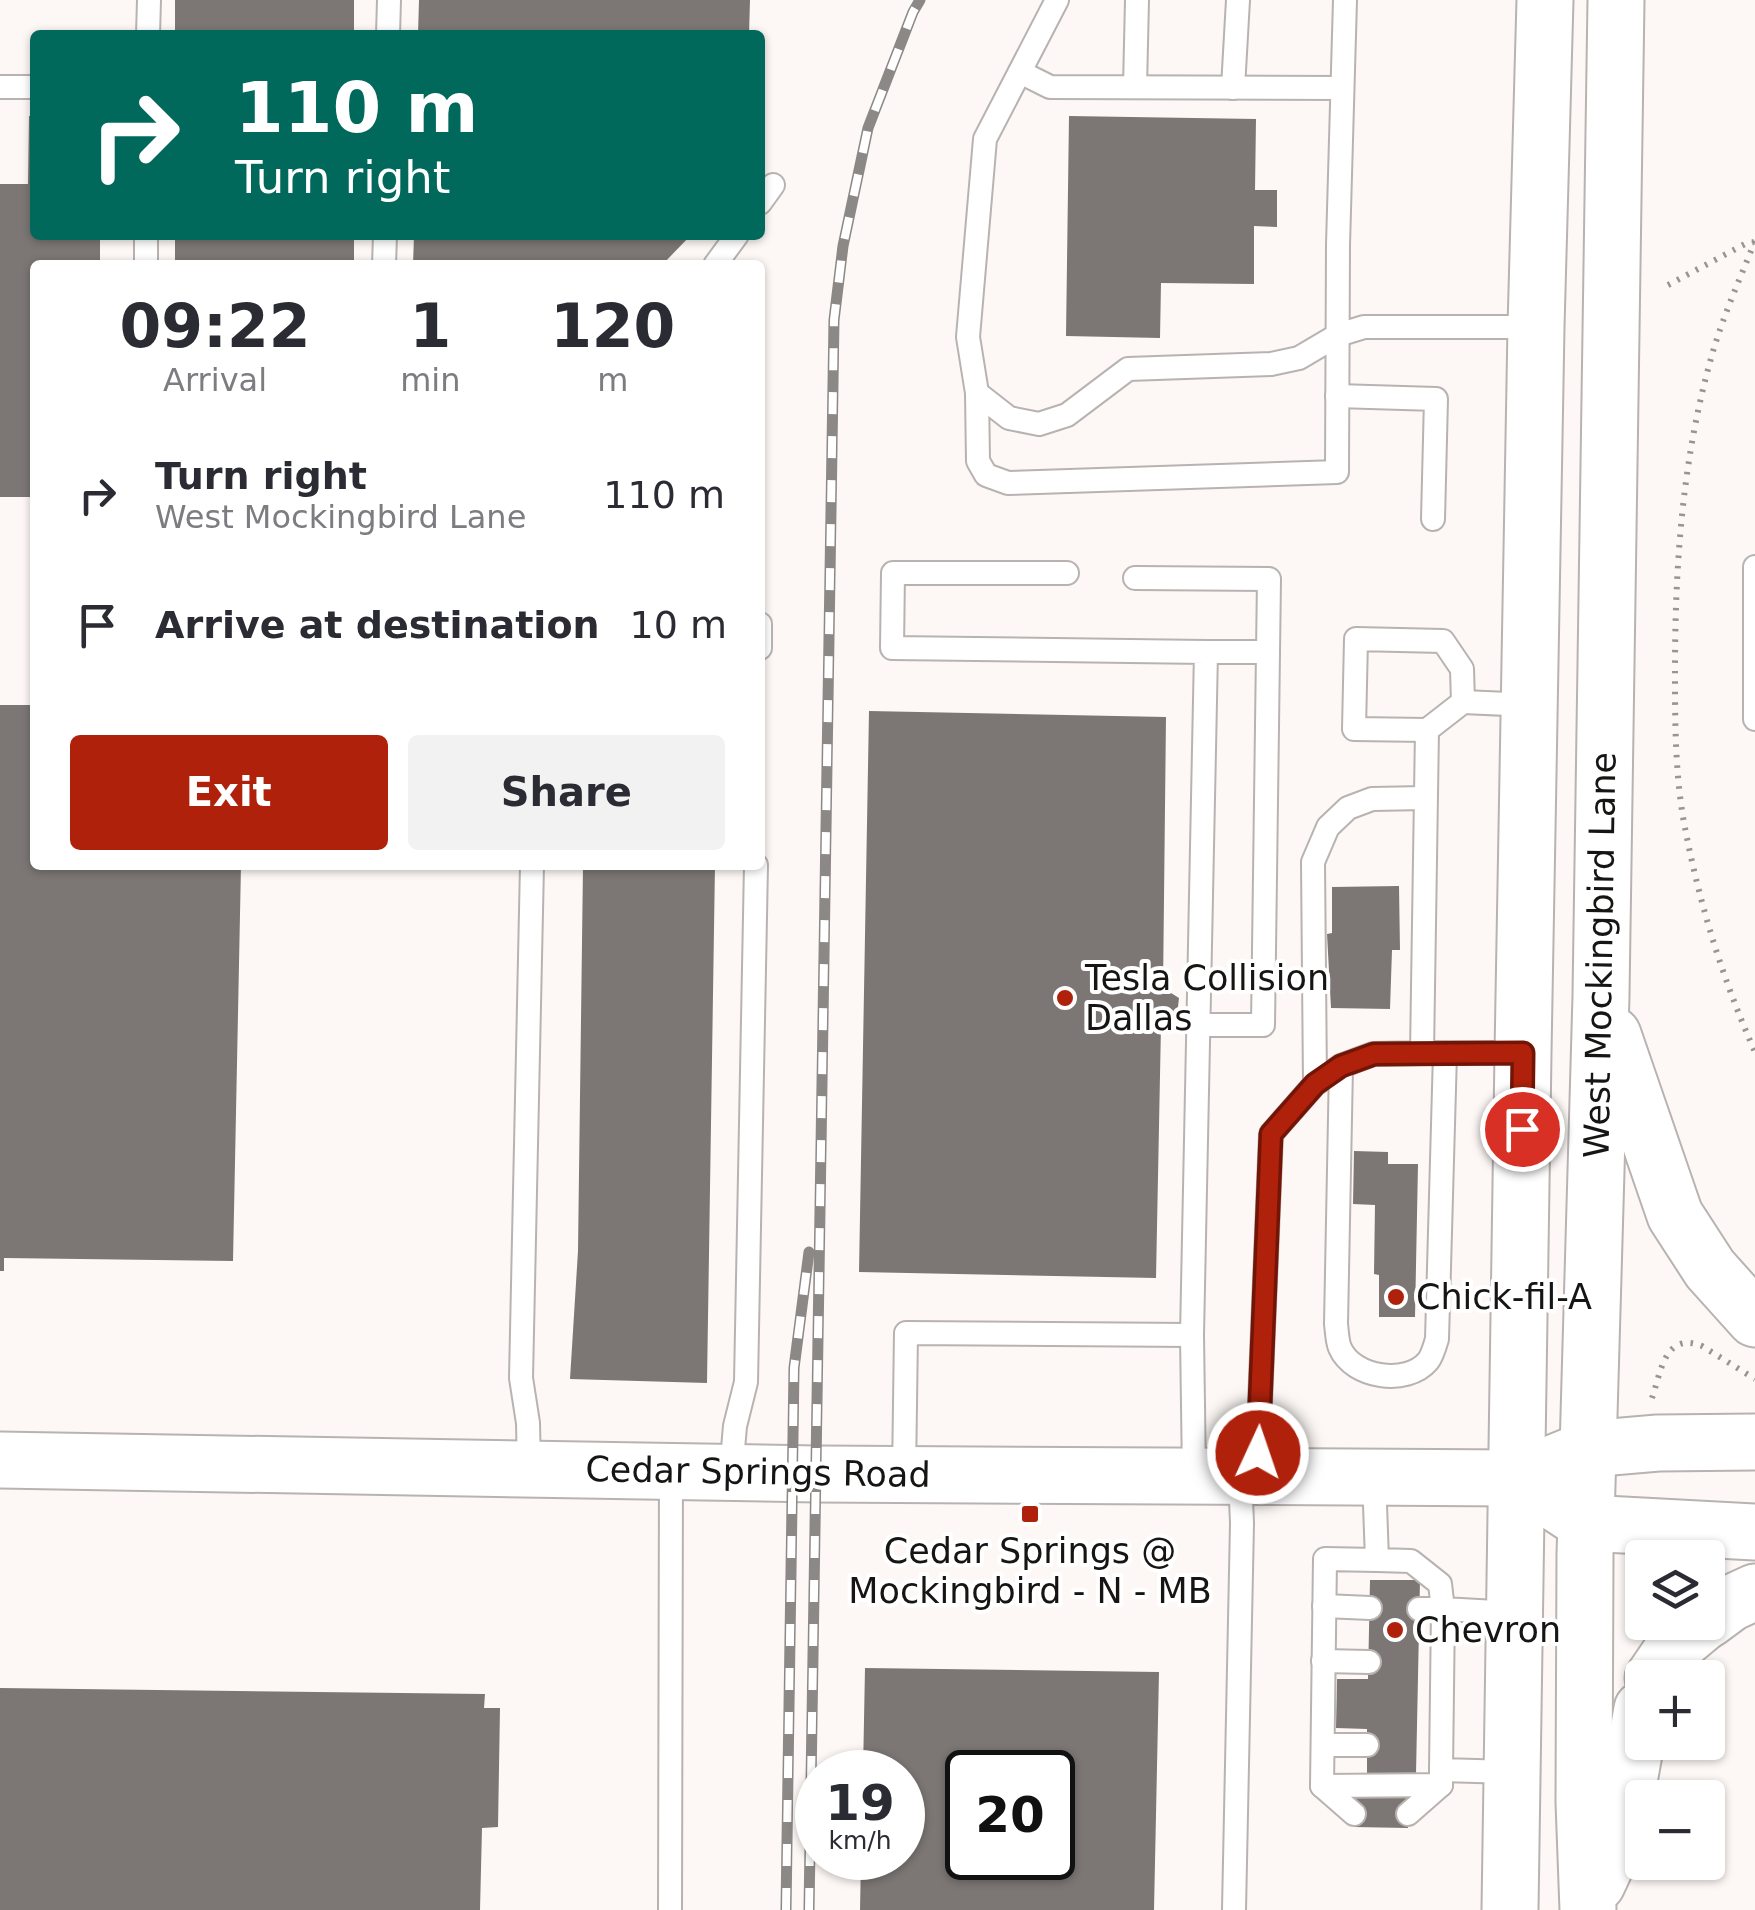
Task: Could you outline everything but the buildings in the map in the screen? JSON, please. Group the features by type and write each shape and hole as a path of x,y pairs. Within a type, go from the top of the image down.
{"main road":[{"path":"1510,1910 1536,327 1545,0"},
{"name":"West Mockingbird Lane","path":"1589,1905 1584,1802 1586,1522 1601,996 1616,0"},
{"path":"1536,327 1610,332"},
{"path":"1601,996 1675,1215 1710,1268 1755,1319"},
{"path":"1516,1478 1588,1449 1658,1443 1755,1442"},
{"name":"Cedar Springs Road","path":"0,1460 731,1472 1516,1478"},
{"path":"1516,1478 1586,1522 1755,1532"},
{"path":"1725,1607 1755,1592"},
{"path":"1665,1660 1683,1640"},
{"path":"1589,1905 1619,1837 1633,1760"}],"lane":[{"path":"148,0 148,30"},
{"path":"388,30 389,0"},
{"path":"1057,0 985,139 968,337 977,393 978,460 986,475 1008,483 1337,472 1345,0"},
{"path":"1135,87 1137,0"},
{"path":"1234,88 1238,0"},
{"path":"1020,72 1050,87 1342,88"},
{"path":"0,87 30,87"},
{"path":"977,393 1009,418 1040,424 1067,415 1128,369 1271,364 1299,358 1338,335 1364,327 1536,327"},
{"path":"1337,396 1436,399 1433,519"},
{"path":"1755,567 1755,719"},
{"path":"1067,574 893,574 892,648 1268,652"},
{"path":"1135,578 1270,579 1263,1026 1198,1025"},
{"path":"1463,702 1462,669 1443,641 1356,639 1354,729 1427,730 1463,702 1530,705"},
{"path":"1206,652 1192,1335 1242,1523 1234,1910"},
{"path":"1341,1066 1336,1324 1340,1348 1354,1366 1375,1376 1411,1373 1429,1360 1437,1339 1425,798 1427,730"},
{"path":"1315,1084 1313,862 1328,827 1348,808 1372,799 1425,798"},
{"path":"529,1469 528,1423 521,1378 532,870"},
{"path":"731,1472 735,1426 746,1382 756,870"},
{"path":"1230,1476 1271,1134 1315,1084 1341,1066 1374,1054 1523,1053"},
{"path":"904,1474 906,1333 1192,1335"},
{"path":"670,1910 671,1471"},
{"path":"1374,1477 1377,1560"},
{"path":"1322,1786 1324,1560 1411,1561 1440,1584 1431,1609 1430,1663 1441,1745 1441,1778 1408,1814"},
{"path":"1324,1606 1370,1608"},
{"path":"1431,1609 1514,1613"},
{"path":"1323,1661 1369,1662"},
{"path":"1323,1745 1367,1745"},
{"path":"1417,1745 1441,1745"},
{"path":"1322,1786 1511,1772"},
{"path":"1322,1786 1354,1814"}],"path":[{"path":"1668,285 1755,242"},
{"path":"1755,242 1715,345 1686,468 1677,582 1675,688 1682,809 1697,884 1722,972 1755,1052"},
{"path":"1647,1414 1666,1355 1683,1342 1702,1346 1755,1379"}],"railway":[{"path":"809,1910 834,320 843,246 868,128 920,0"},
{"path":"786,1910 794,1368 809,1252"}],"place":[{"name":"Tesla Collision Dallas","path":"1065,998"},
{"name":"Chick-fil-A","path":"1396,1297"},
{"name":"Cedar Springs @ Mockingbird - N - MB","path":"1030,1514"},
{"name":"Chevron","path":"1395,1630"}],"route":[{"path":"1258,1453 1271,1134 1315,1084 1341,1066 1374,1054 1422,1053 1523,1053 1522,1129"}]}
